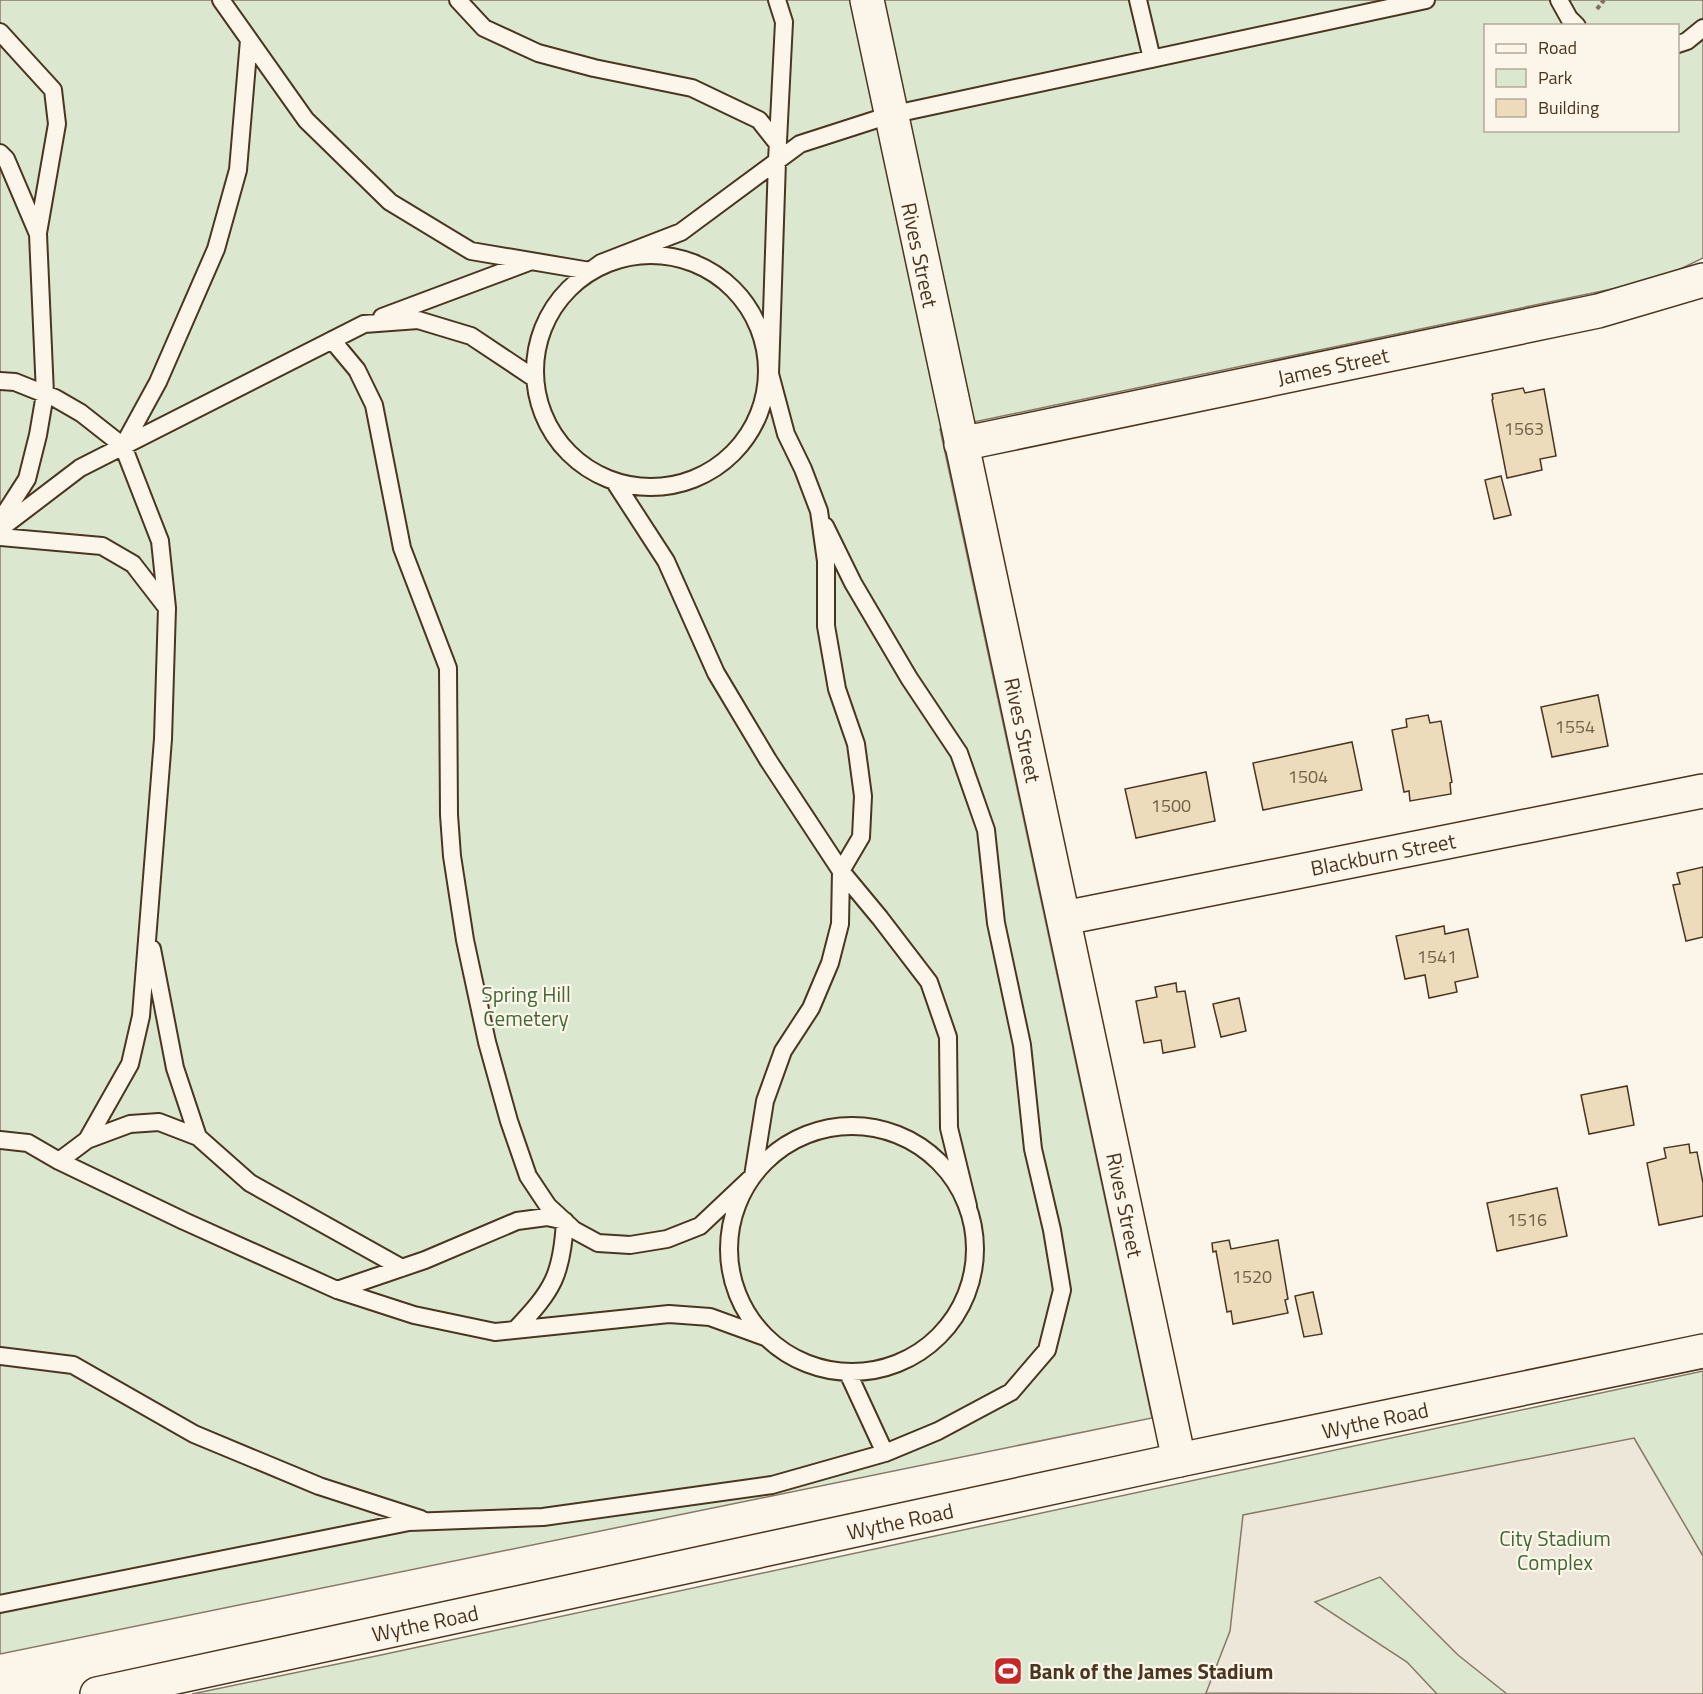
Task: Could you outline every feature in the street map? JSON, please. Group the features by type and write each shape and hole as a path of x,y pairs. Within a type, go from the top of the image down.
{"street":[{"name":"Rives Street","path":"867,0 1179,1460"},
{"name":"James Street","path":"961,444 1598,312 1703,280"},
{"name":"Blackburn Street","path":"1064,918 1703,792"},
{"name":"Wythe Road","path":"97,1694 1179,1460 1703,1351"}],"lane":[{"path":"0,1604 409,1522 543,1517 772,1485 885,1453 938,1431 1011,1392 1047,1350 1062,1290 1052,1230 1033,1149 1022,1045 996,923 986,830 959,753 909,678 859,592 819,511 803,469 786,434 758,318 732,284 678,256 634,254 590,271 471,251 390,202 306,120 221,0"},
{"path":"458,0 484,28 538,52 594,69 692,88 759,120 778,144"},
{"path":"777,0 784,22 777,161 770,374 738,451 709,475 658,489 616,484 585,469 555,439 539,405 534,378 538,340 554,308 560,298 601,263 681,232 777,161 800,144 890,115 1426,0"},
{"path":"1138,0 1152,59"},
{"path":"1559,0 1575,24"},
{"path":"0,32 53,90 57,124 38,234 45,394 27,479 0,521"},
{"path":"1679,43 1700,37"},
{"path":"123,446 158,382 216,249 238,170 249,40"},
{"path":"0,153 6,159 38,234"},
{"path":"0,529 80,468 332,340 364,324 531,261"},
{"path":"364,324 418,320 471,336 534,378"},
{"path":"332,340 357,370 374,405 402,548 448,668 449,815 452,856 465,940 487,1042 509,1121 528,1176 548,1206 574,1230 598,1243 630,1245 667,1239 700,1226 779,1149 812,1132 849,1125 886,1130 920,1146 948,1171 968,1206"},
{"path":"0,381 15,382 45,394 81,413 123,446 160,541 167,608 163,739 141,1016 130,1064 87,1140"},
{"path":"616,484 666,561 716,673 768,760 841,871 929,982 948,1037 949,1128 975,1245 970,1285 952,1321 924,1350 888,1367 848,1373 825,1370 803,1363 783,1352 765,1337 744,1309 732,1277 729,1242 736,1207 753,1176 765,1101 783,1051 811,1008 830,963 840,924 841,871 861,837 863,796 856,744 837,689 826,626 826,561 819,511"},
{"path":"0,537 102,546 133,564 167,608"},
{"path":"148,926 175,1068 198,1137"},
{"path":"59,1161 87,1140 130,1124 159,1122 198,1137 250,1183 402,1268"},
{"path":"0,1140 28,1143 59,1161 184,1221 337,1290 414,1315 495,1332 669,1314 710,1317 765,1337"},
{"path":"337,1290 402,1268 517,1221 547,1217 565,1221"},
{"path":"516,1329 538,1306 556,1279 564,1251 565,1221"},
{"path":"0,1356 73,1365 194,1434 319,1486 430,1522"},
{"path":"848,1373 885,1453"}],"green space":[{"name":"Spring Hill Cemetery","path":"0,0 1703,0 1703,258 1660,279 940,429 1152,1418 0,1654"},
{"name":"City Stadium Complex","path":"1703,1371 1703,1694 192,1694 381,1655"}],"shaded area":[{"path":"1634,1438 1703,1556 1703,1694 1507,1694 1458,1655 1380,1577 1315,1602 1407,1662 1437,1694 1206,1693 1230,1631 1243,1515"}],"building":[{"path":"1523,388 1525,393 1544,389 1556,456 1540,459 1542,470 1507,478 1492,394"},
{"path":"1501,476 1511,515 1494,519 1485,480"},
{"path":"1598,695 1608,746 1552,757 1541,707"},
{"path":"1428,715 1430,723 1441,721 1452,782 1450,783 1451,794 1410,801 1409,791 1404,792 1392,730 1407,727 1406,719"},
{"path":"1352,742 1362,790 1263,810 1253,763"},
{"path":"1206,772 1215,821 1136,838 1125,789"},
{"path":"1703,867 1703,937 1686,941 1673,885 1680,884 1677,873"},
{"path":"1444,926 1445,934 1468,929 1478,977 1455,982 1457,992 1429,998 1425,975 1405,979 1396,936"},
{"path":"1176,983 1177,992 1185,991 1195,1047 1163,1053 1161,1040 1144,1043 1136,1001 1157,997 1155,987"},
{"path":"1239,998 1246,1031 1221,1037 1213,1004"},
{"path":"1627,1086 1634,1125 1589,1134 1581,1095"},
{"path":"1689,1144 1690,1153 1697,1152 1703,1183 1703,1216 1659,1225 1647,1163 1666,1158 1664,1148"},
{"path":"1557,1188 1567,1236 1497,1251 1487,1203"},
{"path":"1229,1240 1231,1249 1278,1240 1288,1299 1285,1300 1288,1313 1233,1324 1231,1311 1227,1312 1216,1251 1213,1252 1212,1243"},
{"path":"1313,1292 1322,1334 1304,1337 1295,1296"}],"place":[{"name":"Bank of the James Stadium","path":"1008,1671"}]}
